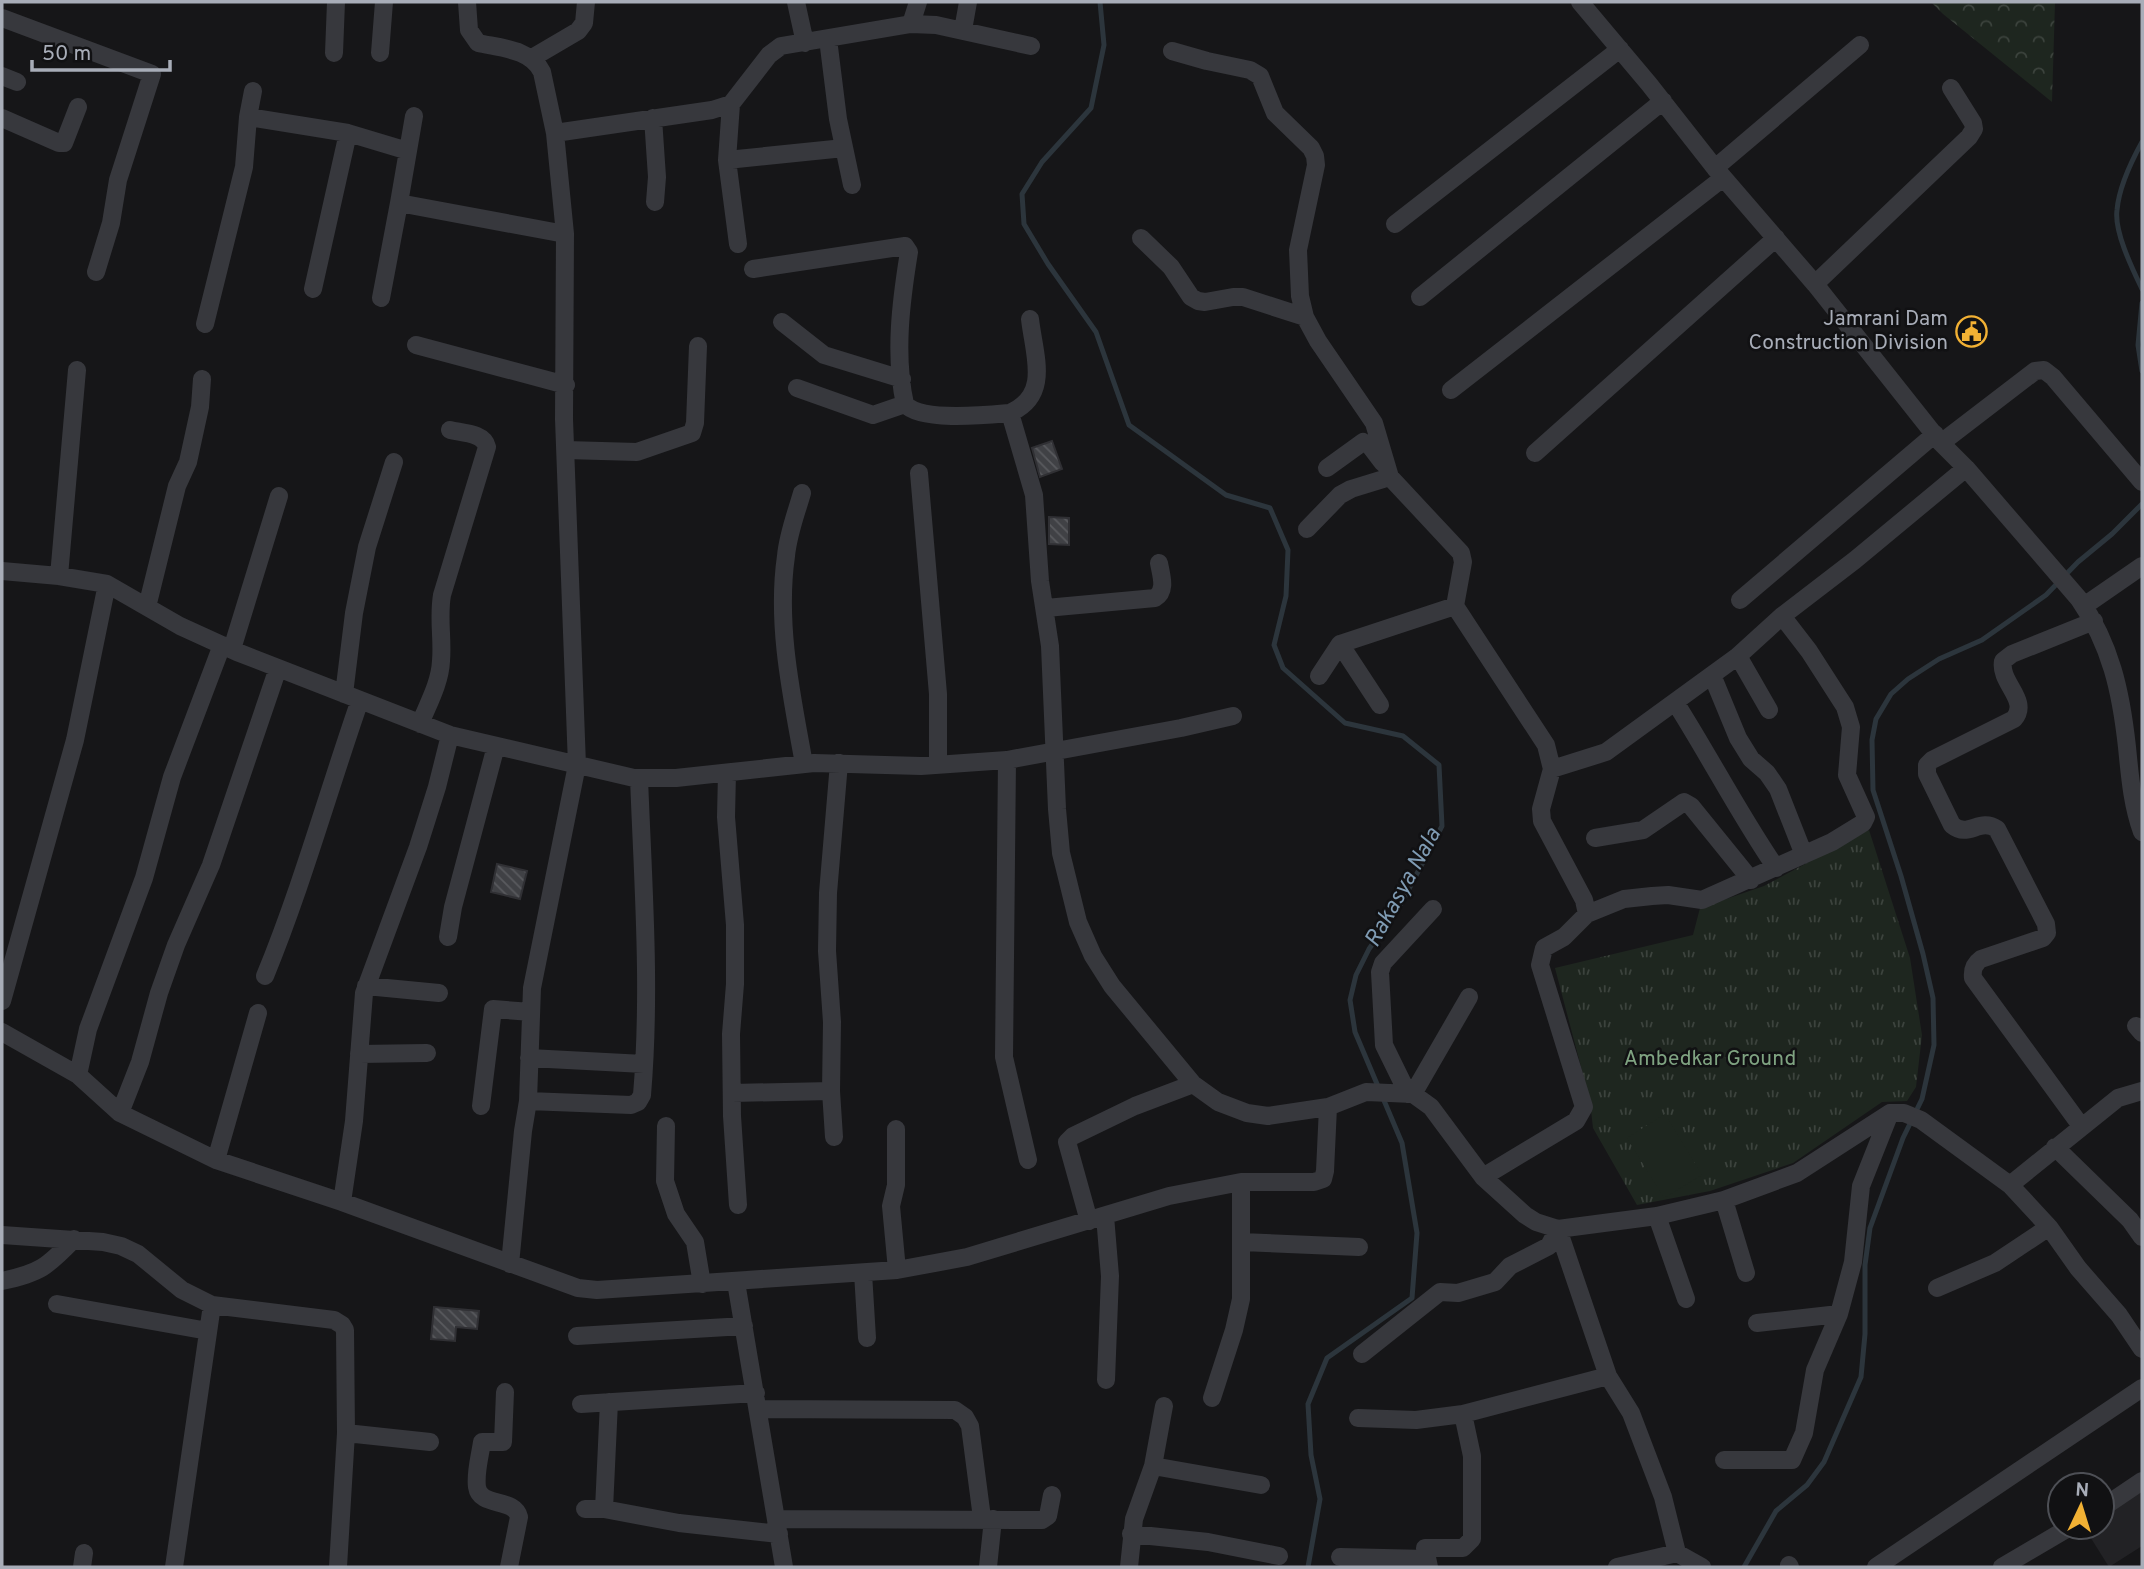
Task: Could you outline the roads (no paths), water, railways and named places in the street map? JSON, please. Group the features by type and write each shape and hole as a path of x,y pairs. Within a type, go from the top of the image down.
{"street":[{"path":"334,53 336,2"},
{"path":"380,53 384,2"},
{"path":"467,2 469,30 478,43 525,54 533,58 542,72 555,133 565,234 566,450 577,765 532,988 528,1101 510,1264"},
{"path":"533,58 578,31 584,23 586,2"},
{"path":"796,2 805,43"},
{"path":"911,24 918,2"},
{"path":"963,30 968,2"},
{"path":"1580,2 1719,173 1815,284 1938,438 2082,603 2094,621 2113,664 2135,746 2129,780 2134,811 2142,832"},
{"path":"2,18 152,74 118,180 111,222 96,272"},
{"path":"738,244 727,160 731,104 774,49 911,24 936,25 1031,46"},
{"path":"828,38 838,119 852,185"},
{"path":"1451,390 1719,173 1860,45"},
{"path":"1395,225 1620,49"},
{"path":"1172,51 1250,70 1260,76 1275,113 1311,148 1316,164 1298,250 1300,296 1305,317 1318,341 1374,422 1388,471"},
{"path":"1815,284 1969,137 1974,128 1973,123 1951,88"},
{"path":"205,324 244,167 253,91"},
{"path":"1420,297 1663,101"},
{"path":"555,133 712,110 731,104"},
{"path":"2,118 64,143 78,107"},
{"path":"380,298 414,116"},
{"path":"248,117 348,133 408,151"},
{"path":"653,118 657,177 655,201"},
{"path":"313,289 348,133"},
{"path":"727,160 844,148"},
{"path":"399,203 565,234"},
{"path":"1141,238 1171,267 1191,297 1198,301 1243,297 1305,317"},
{"path":"1535,453 1776,238"},
{"path":"753,269 905,246 908,249 901,315 902,379 905,404 916,412 965,416 1010,413 1023,407 1031,399 1037,382 1030,319"},
{"path":"782,322 824,355 902,379"},
{"path":"416,345 566,385"},
{"path":"566,450 637,452 692,433 695,423 698,346"},
{"path":"59,576 77,370"},
{"path":"1740,600 1938,438 2035,371 2044,370 2053,377 2142,482"},
{"path":"147,607 177,486 188,462 200,407 202,379"},
{"path":"797,388 873,415 905,404"},
{"path":"1010,413 1034,495 1040,581 1046,608 1052,681 1061,853 1077,922 1093,956 1112,986 1193,1084 1218,1102 1247,1113 1268,1116 1328,1107 1366,1092 1408,1094 1431,1107 1483,1177 1525,1215 1536,1222 1558,1229 1657,1216 1724,1200 1797,1173 1897,1113 1921,1121 2010,1185 2049,1227 2078,1268 2119,1315 2142,1349"},
{"path":"420,724 442,662 439,620 442,595 487,447 482,438 450,429"},
{"path":"1327,468 1363,442 1370,446 1388,471 1461,553 1455,606 1546,745 1552,769 1541,809 1542,821 1584,901 1587,914"},
{"path":"265,976 289,918 328,792 352,697 354,613 367,547 394,462"},
{"path":"1552,769 1606,752 1675,702 1738,656 1782,616 1855,560 1966,468"},
{"path":"1307,529 1340,495 1388,471"},
{"path":"919,473 938,694 939,765"},
{"path":"802,493 785,557 784,601 787,661 804,764"},
{"path":"78,1074 88,1029 144,877 172,777 227,647 279,496"},
{"path":"1046,608 1155,598 1161,595 1163,590 1159,563"},
{"path":"2082,603 2142,566"},
{"path":"2,571 107,584 180,626 227,647 450,735 639,778 676,778 804,764 939,765 1007,760 1181,729 1233,716"},
{"path":"2,1001 75,740 107,584"},
{"path":"1319,676 1340,644 1455,606"},
{"path":"1483,1177 1576,1121 1584,1107 1545,988 1540,965 1544,948 1564,937 1587,914 1624,899 1668,895 1702,901 1804,855 1863,823 1866,817 1847,775 1851,727 1845,707 1809,651 1782,616"},
{"path":"2081,1126 1973,978 1972,971 1981,958 2043,938 2047,933 2046,924 1997,829 1990,824 1981,824 1966,831 1958,830 1952,825 1927,774 1927,765 2014,719 2020,713 2021,706 2002,669 2003,661 2012,654 2094,621"},
{"path":"1340,644 1380,705"},
{"path":"1738,656 1769,710"},
{"path":"120,1113 140,1062 159,993 176,945 211,865 278,668"},
{"path":"1712,675 1738,738 1751,759 1778,789 1804,855"},
{"path":"1675,702 1715,766 1739,813 1776,868"},
{"path":"342,1202 354,1121 366,986 418,847 450,735"},
{"path":"449,937 453,907 496,746"},
{"path":"1007,760 1004,1057 1028,1160"},
{"path":"834,1137 831,1091 832,1022 827,951 828,893 839,763"},
{"path":"727,773 726,817 735,925 735,984 731,1034 738,1205"},
{"path":"528,1101 631,1105 638,1102 642,1095 646,1042 645,880 639,778"},
{"path":"1595,838 1643,830 1684,802 1691,806 1751,880"},
{"path":"1408,1094 1384,1045 1380,972 1384,963 1433,909"},
{"path":"366,986 439,993"},
{"path":"1408,1094 1469,997"},
{"path":"481,1106 493,1009 530,1012"},
{"path":"216,1160 257,1013"},
{"path":"2,1032 78,1074 120,1113 216,1160 342,1202 510,1264 578,1287 597,1290 897,1270 967,1257 1169,1196 1241,1182 1314,1182 1322,1179 1325,1171 1328,1107"},
{"path":"359,1054 427,1053"},
{"path":"529,1058 644,1064"},
{"path":"1106,1380 1110,1276 1097,1219 1067,1142 1073,1136 1135,1106 1193,1084"},
{"path":"732,1093 831,1091"},
{"path":"2010,1185 2118,1098 2142,1091"},
{"path":"1724,1460 1792,1460 1804,1433 1815,1370 1839,1314 1853,1262 1861,1186 1897,1113"},
{"path":"666,1126 665,1181 676,1214 695,1242 702,1284"},
{"path":"896,1129 897,1185 891,1206 897,1270"},
{"path":"2055,1147 2130,1220 2142,1237"},
{"path":"1212,1398 1241,1299 1241,1182"},
{"path":"1724,1200 1746,1273"},
{"path":"1657,1216 1686,1299"},
{"path":"1937,1288 1995,1263 2049,1227"},
{"path":"1362,1354 1440,1292 1458,1293 1495,1282 1510,1266 1549,1246 1558,1229"},
{"path":"1558,1229 1608,1376 1631,1413 1663,1497 1677,1553"},
{"path":"2,1235 103,1241 138,1254 182,1290 212,1305 334,1320 342,1325 345,1330 346,1433 338,1567"},
{"path":"2,1281 39,1272 74,1239"},
{"path":"1241,1242 1359,1247"},
{"path":"863,1273 867,1338"},
{"path":"736,1282 784,1567"},
{"path":"57,1304 208,1331"},
{"path":"174,1567 212,1305"},
{"path":"1757,1322 1839,1314"},
{"path":"576,1336 744,1326"},
{"path":"1358,1418 1416,1420 1462,1414 1608,1376"},
{"path":"1876,1567 2142,1388"},
{"path":"506,1392 503,1442 482,1442 476,1486 485,1499 512,1506 517,1510 519,1517 509,1567"},
{"path":"581,1404 757,1401 955,1410 965,1416 970,1426 987,1519 988,1567"},
{"path":"604,1509 609,1402"},
{"path":"1129,1567 1130,1534 1153,1466 1164,1406"},
{"path":"1340,1557 1361,1562 1428,1563 1425,1548 1463,1548 1472,1539 1472,1456 1462,1414"},
{"path":"346,1433 430,1443"},
{"path":"1153,1466 1261,1485"},
{"path":"2116,1499 2142,1481"},
{"path":"585,1509 604,1509 690,1524 778,1526 987,1519 1042,1520 1048,1516 1052,1495"},
{"path":"1130,1534 1208,1542 1279,1556"},
{"path":"2002,1567 2046,1541"},
{"path":"1617,1567 1677,1553 1702,1567"}],"waterway":[{"name":"Rakasya Nala","path":"1100,2 1104,45 1091,108 1042,162 1022,194 1024,224 1048,264 1096,332 1129,425 1226,495 1270,508 1288,550 1286,596 1274,645 1283,668 1345,723 1403,736 1439,765 1442,826 1402,902 1369,949 1356,975 1350,1000 1355,1032 1402,1143 1417,1233 1412,1298 1327,1358 1308,1404 1311,1455 1320,1499 1308,1567"},
{"path":"2142,142 2123,184 2117,210 2118,229 2142,289"},
{"path":"2142,303 2138,345 2142,371"},
{"path":"1744,1567 1776,1511 1807,1485 1824,1462 1861,1377 1865,1334 1865,1265 1870,1228 1903,1138 1922,1099 1934,1045 1933,998 1923,954 1873,790 1872,740 1876,719 1891,694 1908,679 1939,659 1982,640 2046,595 2142,504"}],"place":[{"name":"Jamrani Dam Construction Division","path":"1971,331"}],"park label":[{"name":"Ambedkar Ground","path":"1710,1059"}]}
